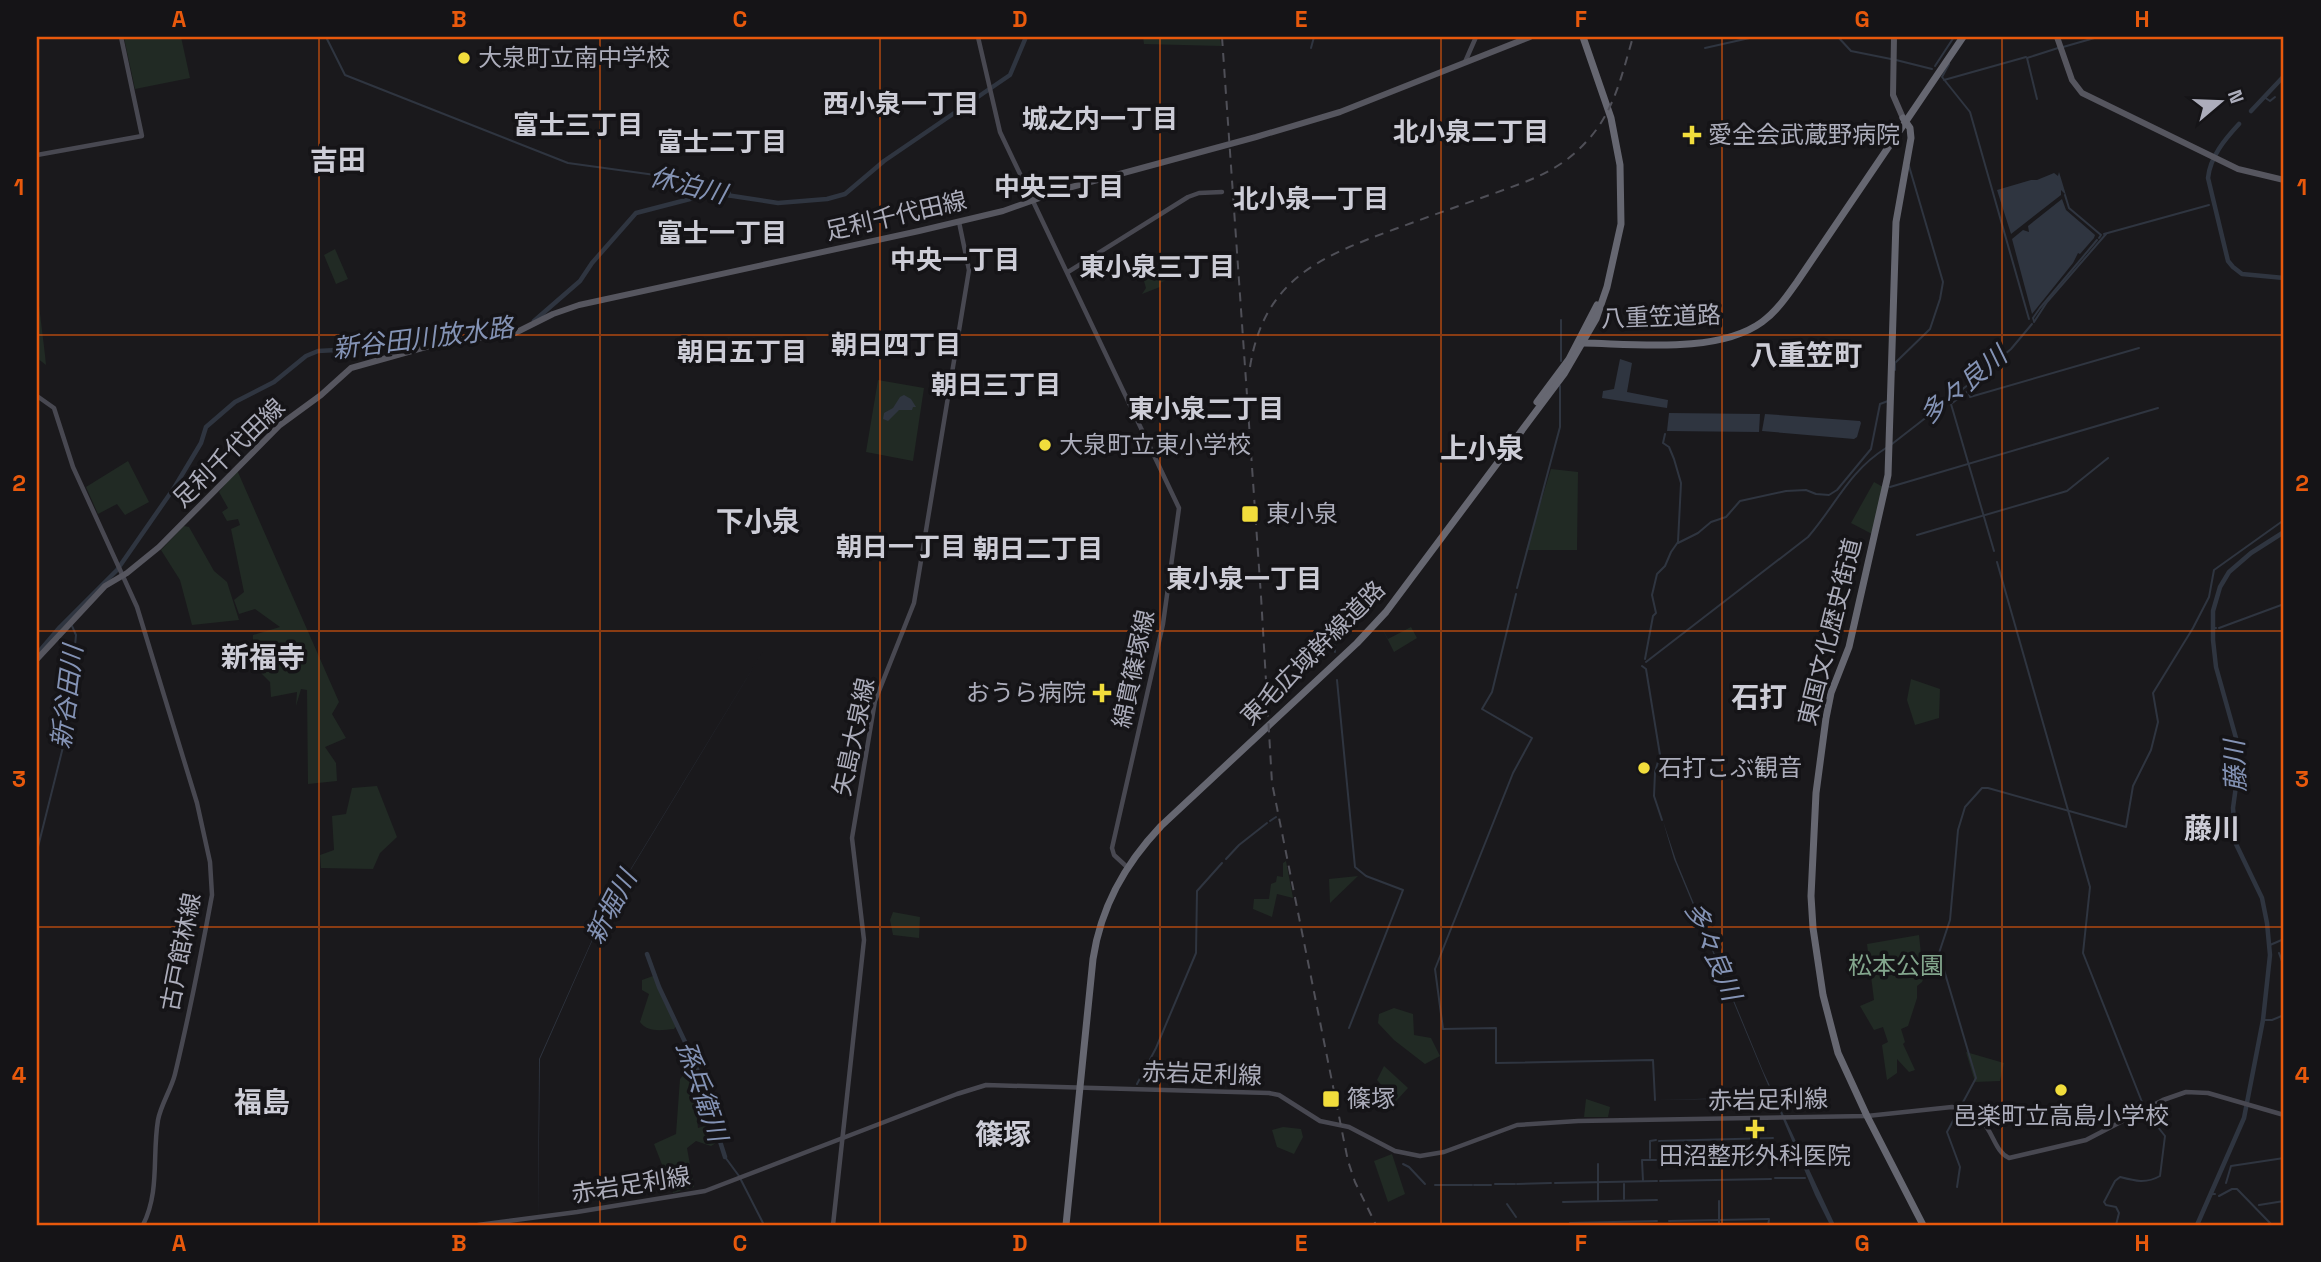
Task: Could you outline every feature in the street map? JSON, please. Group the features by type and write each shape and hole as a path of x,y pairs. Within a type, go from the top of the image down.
{"highway":[{"name":"東毛広域幹線道路","path":"1064,1225 1095,948 1108,902 1126,865 1161,826 1339,655 1393,599 1583,341 1600,299 1612,258 1616,236 1618,187 1610,120 1581,37"},
{"name":"八重笠道路","path":"1583,341 1707,343 1737,336 1760,323 1783,302 1961,37"},
{"name":"東国文化歴史街道","path":"1905,120 1909,138 1894,218 1888,475 1849,647 1831,694 1826,718 1816,793 1811,896 1813,928 1829,1025 1843,1068 1923,1225"}],"main road":[{"path":"37,155 142,136 121,37"},
{"name":"綿貫篠塚線","path":"978,37 998,128 1179,508 1164,624 1111,848 1114,855 1126,865"},
{"path":"1465,63 1476,37"},
{"name":"足利千代田線","path":"37,659 121,570 159,548 280,425 321,395 351,368 440,343 515,333 553,314 579,305 959,222 1033,202 1068,188 1332,114 1530,37"},
{"path":"1894,37 1894,95 1905,120"},
{"path":"2057,37 2072,80 2082,93 2243,171 2284,180"},
{"path":"1068,272 1188,197 1199,192 1222,192"},
{"name":"矢島大泉線","path":"833,1225 864,940 851,841 876,701 914,603 968,270 959,222"},
{"name":"古戸館林線","path":"37,396 54,408 73,467 137,607 196,798 212,876 212,895 175,1072 158,1120 156,1178 144,1225"},
{"name":"赤岩足利線","path":"478,1225 700,1192 980,1086 1275,1094 1320,1121 1349,1127 1391,1150 1420,1156 1444,1152 1515,1126 1578,1121 1867,1116 1952,1107 1963,1109 1985,1124 2002,1153 2009,1158 2086,1140 2167,1098 2192,1092 2208,1093 2284,1115"}],"green space":[{"path":"181,37 190,78 135,89 124,38"},
{"path":"1143,37 1220,37 1221,46 1144,44"},
{"path":"335,249 348,279 336,284 324,255"},
{"path":"1166,264 1172,277 1160,283 1160,287 1142,294 1146,288 1144,281 1155,265 1158,269"},
{"path":"38,297 45,355 46,365 37,358"},
{"path":"878,380 924,388 913,461 866,452"},
{"path":"128,461 149,502 125,515 117,504 98,514 86,487"},
{"path":"1551,469 1578,472 1577,550 1526,550"},
{"path":"237,470 339,702 332,714 346,738 325,747 336,763 337,781 308,784 307,690 301,689 296,706 297,692 271,697 270,682 253,665 253,635 280,627 255,609 239,614 234,600 244,592 231,529 240,525 238,519 227,521 222,512 228,508 219,492"},
{"path":"1874,482 1883,487 1872,534 1851,523"},
{"path":"184,526 189,527 214,571 227,582 239,620 192,625 180,580 161,550"},
{"path":"1380,624 1388,639 1411,627 1417,638 1394,652"},
{"path":"1911,679 1940,689 1939,718 1915,725 1907,700"},
{"path":"377,786 397,837 380,853 373,869 321,868 320,855 334,850 332,816 346,814 352,788"},
{"path":"1286,861 1293,898 1277,894 1272,917 1253,909 1254,899 1269,899 1271,884 1276,882 1277,876 1283,877 1283,863"},
{"path":"1358,876 1330,903 1329,879"},
{"path":"893,912 920,917 919,938 893,935 890,920"},
{"name":"松本公園","path":"1919,935 1921,954 1934,952 1922,982 1917,986 1917,998 1908,1026 1901,1029 1905,1042 1903,1044 1915,1070 1909,1072 1897,1059 1897,1073 1887,1080 1882,1045 1888,1042 1883,1027 1874,1030 1860,1006 1874,1000 1867,944"},
{"path":"656,977 676,1021 674,1029 651,1029 640,1022 649,994 642,990 642,980"},
{"path":"1394,1008 1413,1014 1414,1035 1431,1038 1440,1056 1425,1064 1394,1040 1378,1023 1379,1014"},
{"path":"1966,1052 2004,1063 2000,1081 1975,1082"},
{"path":"1384,1066 1408,1088 1396,1101 1377,1080"},
{"path":"691,1067 698,1128 715,1123 719,1141 711,1146 696,1141 687,1148 694,1187 673,1193 654,1144 676,1134 680,1079"},
{"path":"1586,1099 1610,1107 1608,1117 1584,1117"},
{"path":"1283,1127 1301,1129 1303,1137 1294,1154 1277,1147 1272,1130"},
{"path":"1392,1154 1405,1194 1388,1202 1374,1161"}],"water":[{"path":"2059,172 2066,195 2061,190 2061,195 2011,234 1997,190 2054,173 2058,176"},
{"path":"2062,199 2066,210 2095,235 2032,314 2012,239 2023,230 2029,232 2028,226"},
{"path":"1620,359 1632,363 1627,392 1668,400 1667,408 1602,398 1603,391 1614,389"},
{"path":"904,395 911,399 916,407 912,410 899,410 888,421 883,419 884,413 893,408"},
{"path":"1669,413 1760,414 1759,432 1667,431"},
{"path":"1765,414 1861,423 1854,439 1762,431"},
{"path":"782,620 604,914 540,1059 538,1223 539,1059 604,913"},
{"path":"1663,821 1676,860 1763,1071 1835,1225 1830,1225 1815,1195 1774,1098 1655,1100 1773,1097 1674,859"}],"waterway":[{"name":"休泊川","path":"326,37 345,75 568,163 677,178 730,191 730,197"},
{"name":"休泊川","path":"534,321 580,281 592,263 636,213 713,193 778,203 827,199 845,194 884,161 1010,75 1026,37"},
{"path":"1311,48 1314,37"},
{"path":"1705,48 1754,37"},
{"path":"1838,37 1851,51 1891,59"},
{"path":"1935,66 1954,37"},
{"path":"2063,47 2098,37"},
{"path":"2037,99 2027,58 2058,48"},
{"path":"1944,80 2026,57"},
{"path":"1896,60 1932,69"},
{"path":"1949,64 1942,77 1970,112 2029,319"},
{"name":"藤川","path":"2251,111 2284,76"},
{"path":"2264,97 2270,101 2275,97"},
{"name":"藤川","path":"2239,124 2215,156 2208,178 2228,261 2242,274 2284,278"},
{"path":"1895,370 1895,363 1930,329 1943,282 1909,166"},
{"path":"2065,195 2069,208 2101,235 2099,238"},
{"path":"2104,234 2209,205"},
{"name":"多々良川","path":"2034,322 2047,302 2106,234"},
{"name":"多々良川","path":"2034,321 2033,318 2040,308 2097,240"},
{"path":"1561,320 1561,361"},
{"name":"多々良川","path":"1892,444 2011,349 2032,324"},
{"name":"新谷田川放水路","path":"37,654 117,570 174,488 201,443 206,427 235,402 274,382 306,356 318,351 355,349 382,343 421,344 440,340"},
{"path":"1994,551 1951,404 1968,391 1970,397 2139,348"},
{"path":"1517,588 1560,427 1560,386"},
{"path":"1678,543 1698,533 1711,522 1726,517 1740,501 1786,491 1806,490 1829,495 1837,490 1871,449 1880,404 1888,401"},
{"path":"1890,487 2158,408"},
{"path":"1645,659 1653,616 1656,613 1652,595 1657,574 1665,566 1678,542 1681,483 1669,447 1663,443 1665,434"},
{"name":"多々良川","path":"1646,662 1808,537 1852,478 1886,448"},
{"path":"1917,535 2067,491 2108,458"},
{"path":"1957,1187 1960,1167 1947,1132 1976,1078 1939,953 1950,920 1958,830 1965,807 1982,788 1988,788 2126,827 2133,786 2151,750 2158,722 2153,693 2209,597 2214,570 2284,520"},
{"name":"藤川","path":"2197,1225 2244,1118 2263,1020 2270,955 2262,898 2236,844 2233,808 2236,738 2216,667 2213,611 2220,587 2229,572 2251,553 2284,532"},
{"path":"1997,562 2090,887 2083,953 2144,1107"},
{"path":"1516,594 1492,692 1482,709 1532,738 1513,773 1435,969 1443,1029 1496,1028 1496,1063 1653,1060 1655,1100"},
{"path":"2219,628 2284,604"},
{"name":"新谷田川","path":"37,851 67,731 76,635 72,626"},
{"path":"1334,638 1335,652"},
{"name":"多々良川","path":"1642,666 1646,669 1660,755 1655,772 1654,796 1662,820"},
{"path":"1337,680 1355,867 1366,876 1403,890 1349,1028"},
{"path":"1270,821 1276,817"},
{"path":"1226,859 1267,823"},
{"path":"1137,1084 1156,1048 1196,953 1197,891 1222,863"},
{"path":"2270,945 2284,939"},
{"path":"2279,953 2284,967"},
{"name":"孫兵衛川","path":"647,954 659,987 695,1063 725,1157"},
{"path":"2263,1020 2284,1015"},
{"path":"2116,1225 2119,1213 2116,1207 2104,1202 2115,1181 2120,1177 2145,1181 2160,1176 2165,1136 2146,1112"},
{"path":"1659,1141 1773,1138"},
{"path":"1650,1158 1650,1141 1656,1140"},
{"name":"孫兵衛川","path":"725,1157 739,1176 764,1225"},
{"path":"1667,1160 1797,1157"},
{"path":"2226,1183 2231,1166 2284,1158"},
{"path":"1643,1181 1642,1160 1656,1160"},
{"path":"1403,1164 1425,1184"},
{"path":"1598,1164 1598,1201"},
{"path":"1775,1178 1805,1178"},
{"path":"1660,1181 1771,1179"},
{"path":"1555,1183 1657,1181"},
{"path":"1517,1184 1551,1183"},
{"path":"1495,1184 1515,1184"},
{"path":"1624,1184 1624,1199"},
{"path":"1435,1185 1472,1185"},
{"path":"1474,1185 1491,1185"},
{"path":"2219,1196 2237,1189 2272,1225"},
{"path":"1563,1202 1657,1200"},
{"path":"1719,1201 1719,1225"},
{"path":"2259,1205 2284,1201"},
{"path":"1507,1204 1516,1217"},
{"path":"1669,1221 1769,1219"},
{"path":"1768,1225 1769,1220"},
{"path":"1570,1223 1657,1221"}],"railway":[{"path":"1222,37 1272,783 1348,1161 1376,1225"},
{"path":"1250,367 1257,337 1268,312 1282,292 1320,262 1368,239 1532,179 1576,152 1604,119 1621,79 1633,37"}],"place":[{"name":"大泉町立南中学校","path":"464,58"},
{"name":"愛全会武蔵野病院","path":"1692,135"},
{"name":"大泉町立東小学校","path":"1045,445"},
{"name":"東小泉","path":"1250,514"},
{"name":"おうら病院","path":"1102,693"},
{"name":"石打こぶ観音","path":"1644,768"},
{"name":"邑楽町立高島小学校","path":"2061,1090"},
{"name":"篠塚","path":"1331,1099"},
{"name":"田沼整形外科医院","path":"1755,1129"}],"district":[{"name":"西小泉一丁目","path":"901,104"},
{"name":"城之内一丁目","path":"1100,119"},
{"name":"富士三丁目","path":"578,125"},
{"name":"北小泉二丁目","path":"1471,132"},
{"name":"富士二丁目","path":"722,142"},
{"name":"吉田","path":"338,160"},
{"name":"中央三丁目","path":"1059,187"},
{"name":"北小泉一丁目","path":"1311,199"},
{"name":"富士一丁目","path":"722,233"},
{"name":"中央一丁目","path":"955,260"},
{"name":"東小泉三丁目","path":"1157,267"},
{"name":"朝日四丁目","path":"896,345"},
{"name":"朝日五丁目","path":"742,352"},
{"name":"八重笠町","path":"1806,355"},
{"name":"朝日三丁目","path":"996,385"},
{"name":"東小泉二丁目","path":"1206,409"},
{"name":"上小泉","path":"1482,448"},
{"name":"下小泉","path":"758,521"},
{"name":"朝日一丁目","path":"901,547"},
{"name":"朝日二丁目","path":"1038,549"},
{"name":"東小泉一丁目","path":"1244,579"},
{"name":"新福寺","path":"263,657"},
{"name":"石打","path":"1759,697"},
{"name":"藤川","path":"2212,828"},
{"name":"福島","path":"262,1102"},
{"name":"篠塚","path":"1003,1134"}],"water label":[{"name":"新堀川","path":"611,907"}]}
